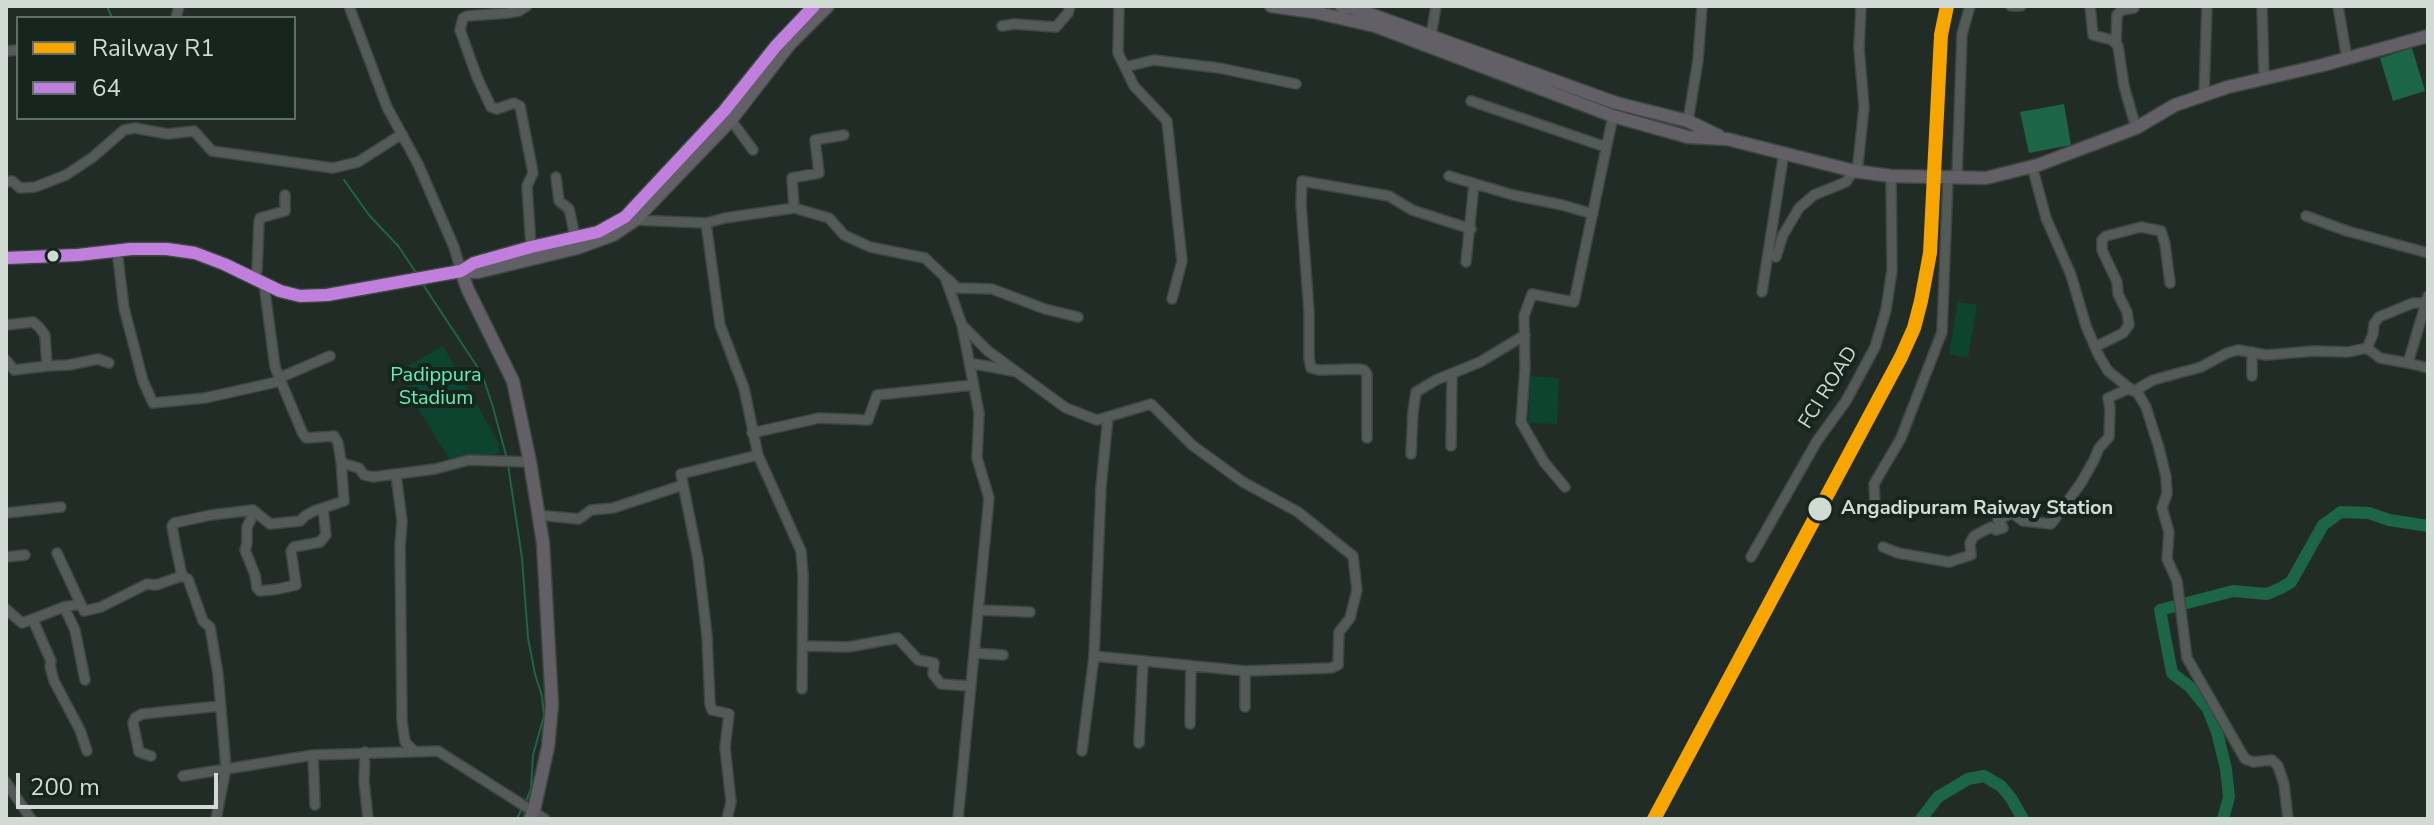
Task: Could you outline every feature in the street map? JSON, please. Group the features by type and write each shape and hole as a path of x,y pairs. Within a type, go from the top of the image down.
{"highway":[{"path":"6,258 167,249 195,253 280,291 300,296 327,295 461,271 478,272 577,248 625,217 724,111 776,46 814,6"},
{"path":"461,271 474,263 575,236 613,235 635,220 731,120 789,45 828,6"},
{"path":"1271,6 1375,26 1613,116 1688,137 1727,139 1854,171 1891,176 1986,178 2032,166 2136,128 2175,105 2204,95 2428,36"},
{"path":"1341,6 1636,110 1688,121 1727,139"},
{"path":"461,271 513,381 543,543 552,705 548,747 528,810"}],"street":[{"path":"349,6 387,107 418,164 461,271"},
{"path":"527,6 507,13 467,16 463,18 460,30 491,107 497,109 514,103 520,106 533,173 527,186 531,247"},
{"path":"1002,26 1056,27 1070,6"},
{"path":"1119,6 1118,53 1134,86 1167,121 1182,261 1172,299"},
{"path":"1431,36 1436,6"},
{"path":"1688,121 1698,60 1702,6"},
{"path":"1776,257 1783,235 1799,208 1814,195 1846,182 1858,164 1864,121 1859,48 1861,6"},
{"path":"1870,512 1875,503 1874,484 1901,438 1942,332 1962,34 1970,6"},
{"path":"2011,6 2021,6"},
{"path":"2090,6 2093,35 2116,43"},
{"path":"2204,95 2207,6"},
{"path":"2262,6 2264,78"},
{"path":"2338,6 2347,59"},
{"path":"2134,8 2122,10 2117,15 2116,43 2136,128"},
{"path":"1125,67 1154,60 1219,68 1296,84"},
{"path":"1471,101 1606,147"},
{"path":"1565,487 1544,462 1521,422 1525,368 1524,316 1532,294 1574,302 1613,116"},
{"path":"731,120 753,150"},
{"path":"6,182 12,181 20,188 35,187 66,175 124,130 135,128 168,134 194,131 212,151 333,168 358,162 402,134"},
{"path":"794,208 792,178 819,173 815,140 844,135"},
{"path":"1762,292 1784,152"},
{"path":"2032,166 2046,218 2071,275 2095,347 2108,371 2133,389 2146,407 2166,477 2167,494 2162,508 2169,532 2167,559 2180,592 2187,658 2245,759 2253,762 2272,760 2278,766 2284,784 2288,819"},
{"path":"1449,176 1593,214"},
{"name":"FCI ROAD","path":"1751,557 1817,441 1846,401 1875,347 1886,310 1892,270 1891,176"},
{"path":"556,177 559,201 569,209 575,236"},
{"path":"1367,438 1367,374 1364,370 1311,368 1302,181 1389,196 1412,210 1471,229"},
{"path":"1466,262 1474,184"},
{"path":"182,576 172,526 174,523 253,510 270,524 290,523 344,501 338,443 334,436 306,438 280,380 273,356 257,270 259,222 260,218 285,211 285,195"},
{"path":"635,220 706,223 794,208 829,218 844,235 870,247 925,258 957,288 992,289 1045,309 1078,317"},
{"path":"2306,216 2347,231 2428,253"},
{"path":"706,223 720,325 744,388 758,455 801,551 802,689"},
{"path":"2095,347 2123,333 2129,325 2117,282 2102,250 2102,240 2106,236 2141,227 2151,227 2164,233 2170,283"},
{"path":"117,250 124,308 143,381 153,403 205,398 280,380 330,356"},
{"path":"945,277 962,325 979,413 977,458 989,498 958,819"},
{"path":"2367,348 2379,317 2428,298"},
{"path":"2408,363 2428,298"},
{"path":"6,325 33,322 39,327 45,335 47,366"},
{"path":"962,325 988,351 1066,408 1097,420 1151,404 1192,445 1243,482 1298,512 1353,556 1357,590 1350,618 1339,632 1338,665 1331,668 1245,671 1094,656"},
{"path":"1411,454 1416,392 1480,362 1525,335"},
{"path":"1883,547 1898,553 1949,562 1971,555 1970,543 1974,536 1991,527 1996,530 2003,528 1998,520 2012,513 2023,521 2051,524 2109,437 2108,398 2153,380 2201,367 2232,351 2266,355 2348,352 2367,348 2380,358 2428,368"},
{"path":"2252,352 2252,376"},
{"path":"6,360 14,370 98,359 109,363"},
{"path":"969,363 1017,371"},
{"path":"1451,446 1452,374"},
{"path":"752,433 819,418 868,420 877,395 973,385"},
{"path":"1082,751 1094,656 1101,487 1108,417"},
{"path":"727,819 731,802 725,747 729,714 712,710 710,704 707,636 698,559 681,474 758,455"},
{"path":"341,461 359,468 368,476 435,469 469,460 530,462"},
{"path":"396,475 402,521 402,721 405,742 414,751"},
{"path":"538,515 579,519 591,510 613,508 683,485"},
{"path":"6,513 61,507"},
{"path":"251,519 247,527 245,550 257,588 260,591 278,589 296,585 291,551 294,547 320,542 326,535 323,508"},
{"path":"57,553 84,611 122,598 147,584 156,585 182,576 188,579 199,613 210,627 218,674 226,768 216,819"},
{"path":"6,557 25,555"},
{"path":"6,609 22,623 80,604"},
{"path":"64,607 75,630 85,680"},
{"path":"978,610 1030,612"},
{"path":"33,620 51,661 50,672 87,751"},
{"path":"803,646 848,647 898,638 918,660 934,663 933,674 941,684 970,686"},
{"path":"974,653 1003,655"},
{"path":"1139,743 1143,661"},
{"path":"1190,724 1191,666"},
{"path":"1245,671 1245,707"},
{"path":"151,756 139,752 133,723 135,718 142,714 220,706"},
{"path":"183,776 313,755 438,751 545,819"},
{"path":"365,752 368,819"},
{"path":"313,755 315,805"},
{"path":"6,782 31,819"}],"green space":[{"path":"1958,302 1977,305 1968,358 1949,354"},
{"name":"Padippura Stadium","path":"443,346 498,442 500,453 450,460 396,373"},
{"path":"1530,376 1559,378 1557,424 1528,423"}],"shaded area":[{"path":"2412,48 2425,91 2393,101 2380,58"},
{"path":"2064,104 2071,145 2029,153 2020,112"}],"waterway":[{"path":"107,6 111,16"},
{"path":"344,180 417,274"},
{"path":"422,283 482,374 507,459"},
{"path":"508,465 522,558 528,638 544,716 533,755 531,789 526,801"},
{"path":"2223,819 2229,797 2217,732 2208,709 2190,687 2172,673 2160,610 2233,591 2267,594 2281,588 2291,582 2323,525 2341,512 2369,513 2389,520 2428,526"},
{"path":"1921,819 1938,797 1968,779 1984,776 2001,786 2023,819"},
{"path":"517,819 521,810"}],"rail line":[{"name":"R1","path":"1654,819 1914,328 1930,253 1941,35 1947,6"}],"transit line":[{"name":"64","path":"6,258 167,249 195,253 280,291 300,296 327,295 461,271 474,263 598,232 625,217 724,111 776,46 814,6"}],"place":[{"name":"Angadipuram Raiway Station","path":"1820,509"}]}
